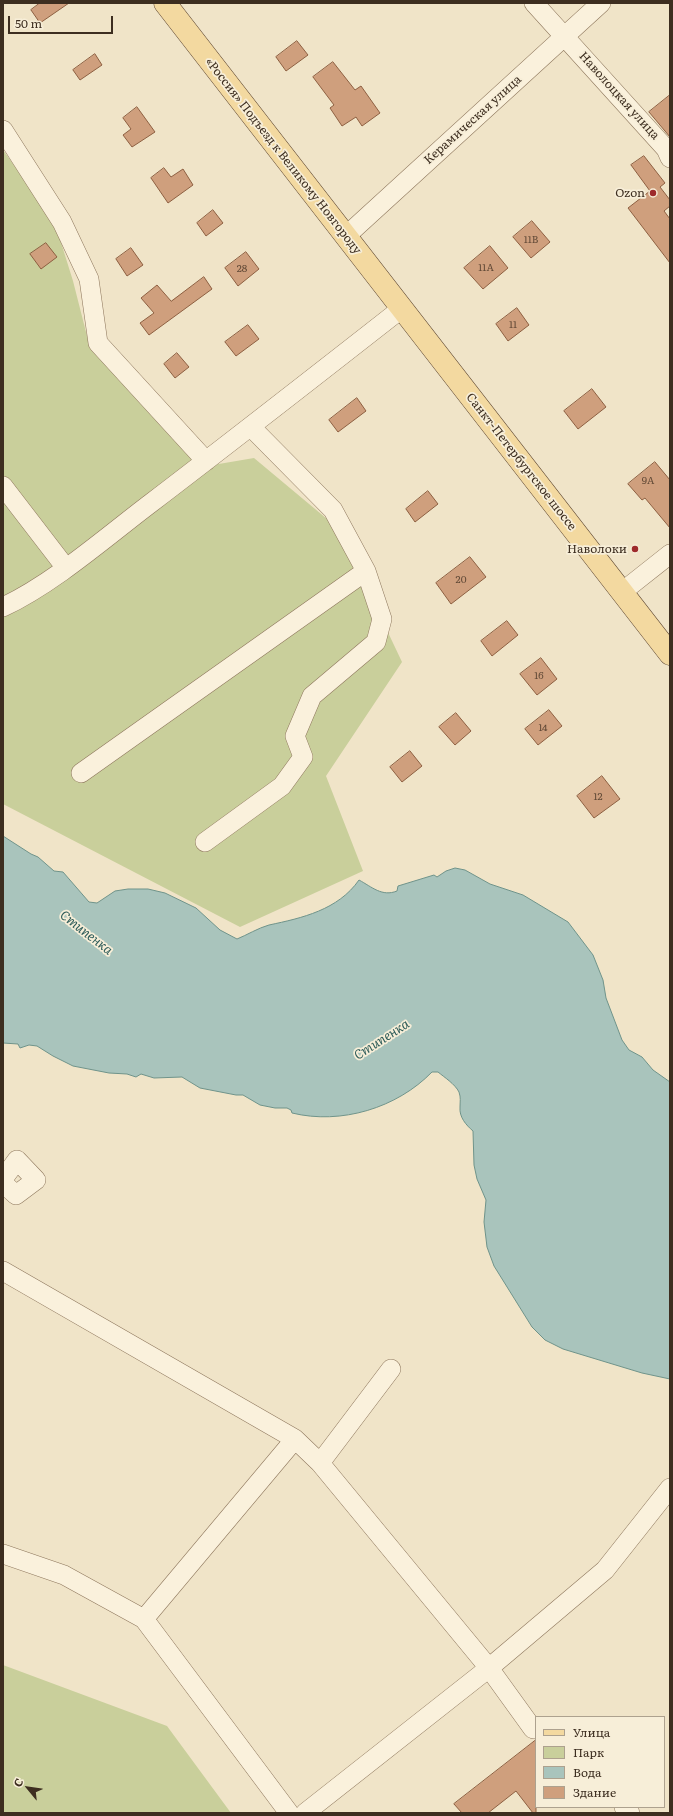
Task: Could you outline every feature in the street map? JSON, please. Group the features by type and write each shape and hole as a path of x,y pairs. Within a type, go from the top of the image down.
{"main road":[{"name":"«Россия» Подъезд к Великому Новгороду","path":"165,3 401,309"},
{"name":"Санкт-Петербургское шоссе","path":"401,309 670,654"}],"street":[{"name":"Наволоцкая улица","path":"534,3 566,36 669,151"},
{"name":"Керамическая улица","path":"346,236 601,3"},
{"path":"3,130 62,222 89,280 98,343 206,461"},
{"path":"3,607 15,602 66,568 251,427 401,309"},
{"path":"204,842 282,786 303,757 295,736 312,696 376,642 382,620 366,571 333,510 251,427"},
{"path":"3,486 66,568"},
{"path":"622,592 670,554"},
{"path":"81,773 366,571"},
{"path":"3,1179 17,1160 36,1180 16,1195 3,1183"},
{"path":"3,1271 294,1439 320,1463 489,1668 533,1729 535,1728"},
{"path":"320,1463 391,1369"},
{"path":"144,1619 294,1439"},
{"path":"305,1813 489,1668 605,1570 670,1488"},
{"path":"3,1554 64,1576 144,1619 289,1813"}],"green space":[{"path":"3,150 54,220 73,281 87,336 207,466 254,458 339,529 402,662 326,776 363,871 240,927 3,804"},
{"path":"3,1665 167,1726 231,1813 3,1813"}],"water":[{"name":"Стипенка","path":"3,836 38,857 54,871 63,872 89,902 97,903 115,891 128,889 148,889 165,893 196,908 220,930 237,939 265,926 306,916 330,906 341,899 359,880 382,892 392,893 397,891 398,886 434,875 437,877 446,871 455,868 465,870 490,884 523,895 568,922 593,955 603,980 606,998 622,1040 629,1050 642,1057 653,1070 670,1082 670,1379 642,1373 563,1349 545,1340 532,1327 494,1266 487,1247 484,1222 486,1200 477,1179 474,1165 473,1131 462,1117 460,1111 459,1092 452,1083 438,1072 432,1072 418,1085 385,1104 349,1115 330,1117 311,1116 292,1113 291,1110 287,1108 275,1108 260,1105 243,1095 200,1088 182,1077 154,1078 141,1074 136,1077 127,1074 109,1073 73,1066 37,1046 29,1045 20,1048 18,1044 3,1043"}],"building":[{"path":"40,3 69,3 40,23 31,10"},
{"path":"297,41 308,55 286,71 276,57"},
{"path":"95,54 102,65 80,80 73,70"},
{"path":"333,62 355,90 361,86 380,113 362,126 356,117 342,126 330,108 334,105 313,77"},
{"path":"670,95 670,137 649,112"},
{"path":"137,107 155,132 132,147 123,135 131,129 123,118"},
{"path":"644,156 665,183 660,187 670,200 670,206 664,211 670,219 670,263 628,208 650,191 631,165"},
{"path":"164,168 171,177 183,169 193,185 168,203 151,178"},
{"path":"213,210 223,223 206,236 197,223"},
{"path":"532,221 550,242 531,258 513,237"},
{"path":"46,243 57,257 41,269 30,254"},
{"path":"490,246 508,268 483,289 464,268"},
{"path":"131,248 143,265 127,276 116,259"},
{"path":"246,252 259,269 238,286 225,268"},
{"path":"204,277 212,289 149,335 140,323 154,313 141,298 157,285 171,301"},
{"path":"517,308 529,325 508,341 496,324"},
{"path":"248,325 259,339 236,356 225,342"},
{"path":"177,353 189,367 175,378 164,364"},
{"path":"592,389 606,407 578,429 564,411"},
{"path":"357,398 366,411 338,432 329,420"},
{"path":"655,462 670,480 670,528 645,498 642,500 628,484"},
{"path":"428,491 438,504 415,522 406,509"},
{"path":"470,557 486,577 451,604 436,583"},
{"path":"507,621 518,635 492,656 481,641"},
{"path":"541,658 557,679 537,695 520,674"},
{"path":"549,710 562,726 538,745 525,729"},
{"path":"456,713 471,731 455,745 439,727"},
{"path":"410,751 422,766 402,782 390,767"},
{"path":"602,776 620,799 594,818 577,796"},
{"path":"535,1741 536,1813 533,1813 516,1791 488,1813 462,1813 454,1804"}],"place":[{"name":"Ozon","path":"653,193"},
{"name":"Наволоки","path":"635,549"}]}
